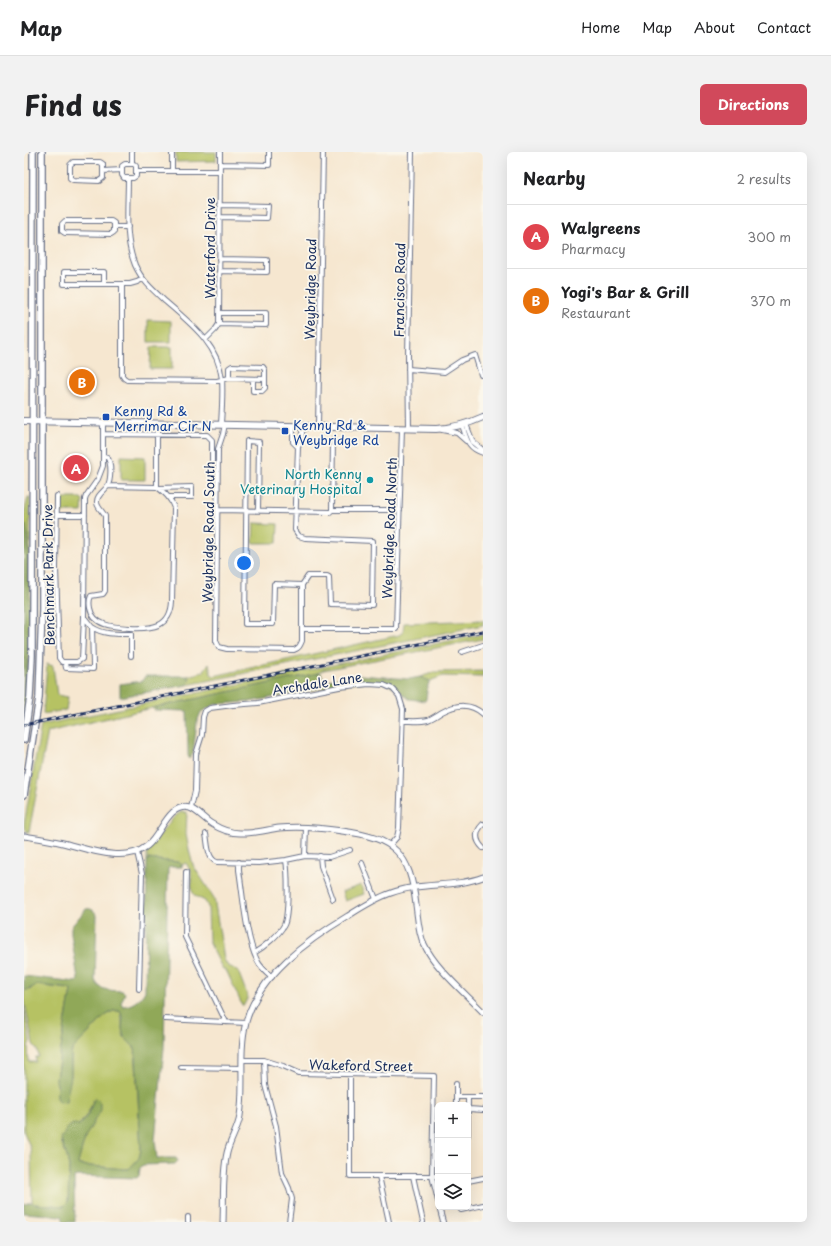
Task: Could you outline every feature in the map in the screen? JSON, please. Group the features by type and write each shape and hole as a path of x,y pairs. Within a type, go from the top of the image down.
{"main road":[{"path":"24,740 32,676 34,422 33,152"},
{"path":"24,795 37,718 41,675 42,152"},
{"path":"24,421 447,429 464,425 483,417"}],"street":[{"path":"132,152 132,164"},
{"path":"172,152 172,170"},
{"name":"Waterford Drive","path":"220,152 220,324"},
{"path":"220,164 269,165 269,152"},
{"name":"Weybridge Road","path":"318,426 322,152"},
{"name":"Francisco Road","path":"409,428 408,369 412,152"},
{"path":"73,162 100,162 103,164 103,171 103,178 99,180 74,180 70,178 70,165 73,162"},
{"path":"125,164 132,164 136,166 136,176 133,178 124,178 122,175 122,166 125,164"},
{"path":"103,171 122,170"},
{"path":"136,171 220,171"},
{"name":"Weybridge Road South","path":"128,178 128,227 130,249 136,266 143,279 152,289 197,329 206,339 219,364 222,380 223,434 218,449 216,641 219,647 223,649 294,650 300,645 302,629"},
{"path":"219,205 268,206 267,218 219,217"},
{"path":"66,221 111,221 114,223 114,227 114,232 111,234 64,233 62,230 62,224 66,221"},
{"path":"114,227 128,227"},
{"path":"219,259 267,260 267,272 219,271"},
{"path":"104,284 104,272 64,272 64,284 104,284 122,284 134,283 143,279"},
{"path":"122,284 122,375 127,380 217,381 229,378 265,379"},
{"path":"206,339 220,324 266,325 266,314 220,313"},
{"path":"408,369 444,372 462,360 475,355 481,375"},
{"path":"229,378 229,368 232,366 263,367 265,370 265,388 262,391 253,391 253,379"},
{"path":"103,423 104,456 101,473 85,500 84,617 92,627 106,633 132,634 131,656"},
{"path":"104,456 110,461 108,486 99,496 97,501 98,506 105,516 105,591 103,594 92,595 90,597 89,603 92,614 94,618 104,625 116,628 153,628 164,622 170,613 172,604 174,508 169,497 158,488 158,423"},
{"path":"464,425 468,442"},
{"path":"464,425 473,442 483,452"},
{"path":"293,426 293,442 298,447"},
{"path":"302,629 302,585 308,576 329,577 330,604 372,605 373,541 305,538 299,536 295,530 298,447 301,442 303,426"},
{"name":"Weybridge Road North","path":"302,629 396,629 402,428"},
{"path":"436,429 457,434 468,442 474,450 483,452"},
{"path":"103,434 207,435 212,440 212,478"},
{"path":"332,510 333,440"},
{"path":"258,510 259,442 248,441 245,624 273,624 274,584 302,585"},
{"path":"108,486 158,488 192,487 192,497 169,497"},
{"name":"Benchmark Park Drive","path":"57,496 56,568 59,658 62,662 77,662 82,659 84,617"},
{"path":"218,510 330,512 332,510 400,510"},
{"path":"57,515 85,515"},
{"path":"65,663 66,668 93,669 92,627"},
{"path":"462,652 483,645"},
{"name":"Archdale Lane","path":"191,808 195,791 196,754 205,711 210,708 258,703 352,685 379,684 393,689 399,696 402,704 403,721 400,828 397,837 390,845"},
{"path":"403,721 424,721 434,718 452,707 459,706 474,708 483,714"},
{"path":"24,836 103,853 124,854 137,852 150,843 173,812 181,808 191,808 214,825 231,832 246,833 279,828 306,827 356,833 373,837 390,845 400,855 406,865 414,887 419,929 425,946 433,960 482,1009"},
{"path":"483,824 476,835 478,844 483,848"},
{"path":"305,856 306,827"},
{"path":"206,834 212,859 218,862 259,863 305,856 329,857 350,850"},
{"path":"137,852 141,863 142,874 139,989"},
{"path":"320,856 321,866 334,899"},
{"path":"254,953 264,947 284,926 288,883 286,860"},
{"path":"239,862 248,929 254,953 261,966 272,977"},
{"path":"362,863 376,899"},
{"path":"186,872 185,937 226,1022"},
{"path":"226,1222 223,1222 227,1155 229,1142 240,1118 242,1104 243,1041 246,1023 251,1007 259,993 284,963 322,932 376,899 397,891 414,887 464,881 483,877"},
{"path":"165,1018 246,1023"},
{"name":"Wakeford Street","path":"242,1060 264,1060 299,1073 434,1076 432,1176"},
{"path":"264,1060 265,1085 276,1126 282,1173 292,1199 289,1222"},
{"path":"181,1067 242,1068"},
{"path":"350,1075 350,1176 432,1176 435,1188"},
{"path":"456,1084 456,1102"},
{"path":"456,1097 483,1097"},
{"path":"468,1097 468,1102"},
{"path":"471,1109 483,1110"},
{"path":"379,1176 389,1222"},
{"path":"413,1176 423,1222"},
{"path":"471,1180 483,1178"},
{"path":"471,1207 483,1205"},
{"path":"440,1210 443,1222"},
{"path":"188,1217 188,1222"}],"green space":[{"path":"176,152 216,152 216,161 176,162"},
{"path":"148,320 171,321 171,342 148,342"},
{"path":"151,347 172,347 172,369 150,369"},
{"path":"121,456 145,457 145,480 121,480"},
{"path":"28,497 30,497 30,608 28,691 25,719 27,671 28,536 25,525 24,526 24,513"},
{"path":"63,498 81,498 83,500 82,512 60,512 60,501"},
{"path":"254,523 278,524 277,543 253,543"},
{"path":"26,525 28,536 29,619 28,660 24,701 24,526"},
{"path":"483,620 483,625 187,685 190,680 188,676 203,672 209,663 211,674 214,676 399,635 403,632 404,623"},
{"path":"483,634 483,639 323,670 318,673 152,708 48,732 29,832 27,832 24,825 41,725"},
{"path":"47,664 53,666 57,695 68,697 66,710 43,714"},
{"path":"483,671 483,677 443,676 430,681 420,677 435,672"},
{"path":"321,673 323,678 327,680 360,675 409,679 420,677 430,681 425,701 409,699 396,688 388,684 380,682 358,682 249,702 216,704 201,712 197,722 193,754 189,759 187,711 154,710 152,708"},
{"path":"145,676 188,676 190,680 187,685 120,697 120,684 142,681"},
{"path":"181,812 187,812 186,834 193,865 214,898 224,959 227,965 238,971 248,997 244,1005 242,1005 227,972 222,968 209,942 208,907 205,901 195,896 192,891 191,872 186,863 182,865 178,862 147,859 147,850 156,841 171,820"},
{"path":"147,859 178,862 182,865 182,867 170,867 168,869 164,1048 155,1140 157,1158 176,1158 178,1161 175,1164 143,1165 140,1168 139,1176 137,1178 74,1177 75,1222 64,1222 62,1216 24,1213 24,1204 32,1202 34,1204 64,1206 68,1202 69,1167 61,1139 67,1128 73,1124 80,1125 88,1114 96,1098 100,1102 100,1110 85,1138 78,1163 79,1165 129,1169 139,1158 141,1150 135,1048 124,1037 122,1029 123,1017 120,1011 113,1011 105,1016 72,1050 71,1077 66,1101 60,1102 57,1098 56,1078 71,990 39,985 28,990 24,990 24,976 77,982 78,979 71,927 86,909 91,909 97,915 95,980 97,984 103,988 123,991 125,993 121,1003 123,1006 130,1005 139,999 145,991"},
{"path":"361,885 364,894 345,901 342,892"},
{"path":"35,985 71,990 56,1078 71,1077 72,1050 105,1016 113,1011 120,1011 124,1036 135,1048 141,1150 139,1158 130,1169 79,1165 78,1163 85,1138 100,1110 93,1100 88,1113 76,1128 61,1141 69,1167 68,1202 64,1206 34,1204 32,1202 31,1154 24,1132 24,1007 30,1041 28,1047 29,1062 36,1062 36,1057 39,1057 37,1049 33,1044 24,998 24,990 30,990"}],"railway":[{"path":"24,725 483,631"}],"place":[{"name":"Yogi's Bar & Grill","path":"82,382"},
{"name":"Kenny Rd & Merrimar Cir N","path":"106,417"},
{"name":"Kenny Rd & Weybridge Rd","path":"285,431"},
{"name":"Walgreens","path":"76,468"},
{"name":"North Kenny Veterinary Hospital","path":"370,480"}]}
